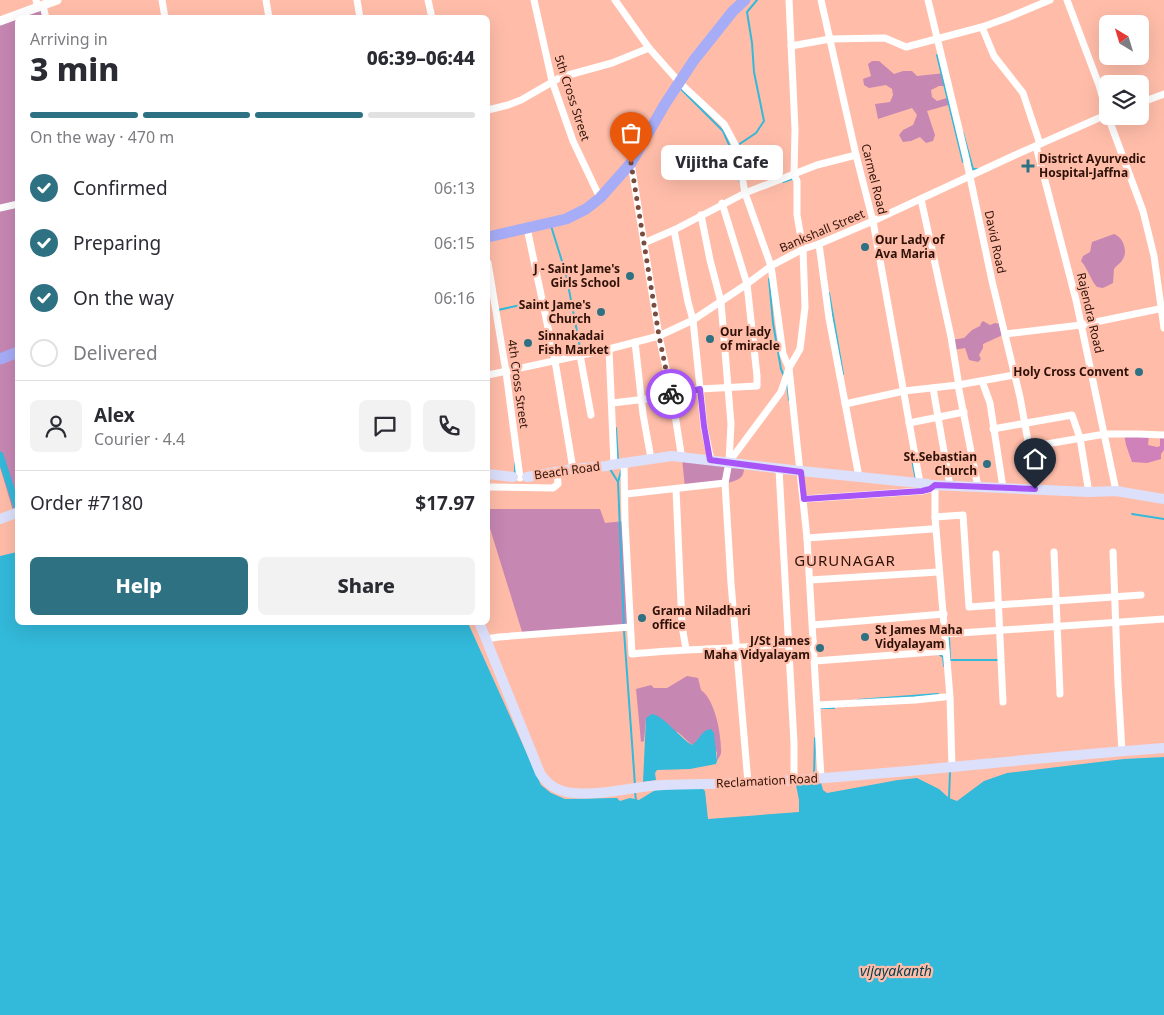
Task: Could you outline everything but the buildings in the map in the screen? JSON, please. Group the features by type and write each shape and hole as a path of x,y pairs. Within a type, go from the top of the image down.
{"highway":[{"path":"490,237 573,216 600,198 631,163 665,104 694,60 727,18 745,0"},
{"path":"0,359 15,353"}],"main road":[{"name":"Beach Road","path":"490,474 521,477 573,468 614,464 651,456 672,456 801,472 950,486 1116,491 1164,499"},
{"path":"0,519 15,513"},
{"name":"Reclamation Road","path":"479,625 544,779 563,792 587,794 651,785 794,780 1164,748"}],"street":[{"path":"0,21 39,4 57,0"},
{"path":"162,0 164,15"},
{"path":"266,0 268,15"},
{"path":"356,0 359,15"},
{"path":"428,0 431,15"},
{"name":"5th Cross Street","path":"534,0 552,81 573,141 600,198"},
{"path":"615,0 649,48 680,82 724,124 737,148 745,193 771,266 783,354 790,368 804,499 821,778"},
{"path":"729,462 781,392 800,349 805,307 803,249 797,215 797,181 794,175 795,129 789,0"},
{"name":"Carmel Road","path":"821,0 873,221 909,423 929,484 935,517 950,697 952,767"},
{"name":"David Road","path":"928,0 1020,397 1035,489"},
{"path":"791,46 830,39 885,38 906,47 982,27 1050,0"},
{"path":"1068,0 1099,85"},
{"name":"Rajendra Road","path":"982,27 994,56 1023,93 1038,145 1076,300 1115,486"},
{"path":"490,110 521,100 552,81 572,73 612,63 649,48"},
{"path":"1149,100 1164,94"},
{"name":"Bankshall Street","path":"490,375 609,349 659,336 693,320 771,266 803,249 873,221 1099,118"},
{"path":"1111,125 1143,211 1154,256 1163,308 1164,328"},
{"path":"644,243 674,230 722,203 745,193 817,166 856,155"},
{"path":"631,163 659,336 672,396 681,453"},
{"path":"921,199 950,337 978,487"},
{"path":"612,403 672,396 700,389 757,386 758,376 747,284 722,203"},
{"path":"0,208 15,205"},
{"path":"701,215 721,302 731,424 729,462 725,483 736,647 748,783"},
{"path":"527,228 573,468"},
{"path":"674,230 693,320 704,426 710,460"},
{"path":"819,244 829,318 859,477"},
{"name":"4th Cross Street","path":"490,275 521,477"},
{"path":"1005,334 1081,325 1163,308"},
{"path":"635,342 641,400 651,456"},
{"path":"609,349 614,464 626,494 625,521 632,654 813,641"},
{"path":"580,355 590,415"},
{"path":"845,404 904,391 1014,375"},
{"path":"982,381 990,404 1004,488"},
{"path":"933,388 950,486"},
{"path":"909,423 964,412"},
{"path":"993,428 1072,415 1080,438 1088,487"},
{"path":"1029,447 1105,434 1164,436"},
{"path":"779,469 794,743 794,780"},
{"path":"490,487 553,488 558,484 557,472"},
{"path":"626,494 725,483"},
{"path":"804,499 922,491 930,489 929,484"},
{"path":"676,489 682,626 686,649"},
{"path":"935,517 963,515 970,607 1141,594"},
{"path":"807,538 932,529"},
{"path":"1054,552 1060,694"},
{"path":"1113,552 1122,751"},
{"path":"996,554 1003,702"},
{"path":"810,580 938,572"},
{"path":"812,625 944,614"},
{"path":"945,634 1164,619"},
{"path":"486,639 630,627"},
{"path":"815,661 946,651"},
{"path":"818,705 944,697"}],"shaded area":[{"path":"43,6 45,15 17,15"},
{"path":"15,16 14,514 0,467 0,21"},
{"path":"872,61 879,61 894,74 903,71 912,71 917,76 945,73 947,86 939,86 931,90 932,97 937,101 950,97 952,104 927,111 935,135 933,141 926,143 920,137 903,142 899,135 903,130 913,125 917,115 912,108 878,119 875,104 890,102 893,95 892,89 886,85 869,88 864,85 863,79 871,76 868,64"},
{"path":"1114,234 1122,241 1125,248 1124,256 1114,269 1113,283 1103,288 1097,287 1081,261 1083,256 1090,252 1092,242"},
{"path":"983,321 990,325 995,323 1002,324 1005,334 983,344 979,355 981,359 978,362 969,360 965,348 953,350 951,340 964,338 972,330 980,326"},
{"path":"1124,434 1149,435 1148,445 1157,447 1160,446 1160,435 1164,435 1164,450 1161,454 1161,459 1147,463 1132,462"},
{"path":"682,458 744,468 744,472 740,478 729,483 685,488"},
{"path":"490,509 600,509 605,523 625,521 630,627 523,635 490,528"},
{"path":"687,676 698,678 701,690 710,701 713,709 721,743 721,753 717,761 717,752 699,738 692,745 679,733 646,718 644,741 641,742 636,689 651,685 654,688 667,688"}],"water":[{"name":"vijayakanth","path":"15,552 15,625 469,625 541,785 551,793 565,799 617,798 620,801 630,798 639,800 657,789 702,788 705,791 708,819 799,812 795,780 820,779 823,790 827,793 917,778 957,801 984,781 1007,773 1124,759 1164,757 1164,1015 0,1015 0,556"},
{"path":"652,714 662,719 692,745 702,733 711,729 714,733 716,764 690,769 657,770 655,773 656,780 643,782 646,718"}],"waterway":[{"path":"738,145 756,133 764,121 754,72 747,12 757,0"},
{"path":"937,55 963,162"},
{"path":"681,89 723,131 731,149"},
{"path":"963,133 973,169 978,169"},
{"path":"734,147 731,149 740,182"},
{"path":"741,152 743,162"},
{"path":"783,182 792,179"},
{"path":"551,226 566,274 581,353"},
{"path":"769,279 773,323 781,369 784,376"},
{"path":"829,293 843,374"},
{"path":"498,310 539,301"},
{"path":"787,382 789,400"},
{"path":"616,428 618,461"},
{"path":"0,455 15,501"},
{"path":"912,460 916,480"},
{"path":"515,462 515,475"},
{"path":"610,469 618,482"},
{"path":"621,471 618,482 624,626"},
{"path":"1132,514 1164,519"},
{"path":"624,631 635,785"},
{"path":"949,637 950,660 998,660"},
{"path":"940,655 943,657 944,666"},
{"path":"858,700 938,694"},
{"path":"821,708 834,708"},
{"path":"814,776 815,738"},
{"path":"949,798 950,772"},
{"path":"635,792 636,801"}],"way so far":[{"path":"631,163 659,336 671,394"}],"place":[{"name":"Vijitha Cafe","path":"631,163"},
{"name":"District Ayurvedic Hospital-Jaffna","path":"1028,166"},
{"name":"Our Lady of Ava Maria","path":"865,247"},
{"name":"J - Saint Jame's Girls School","path":"630,276"},
{"name":"Saint Jame's Church","path":"601,312"},
{"name":"Our lady of miracle","path":"710,339"},
{"name":"Sinnakadai Fish Market","path":"528,343"},
{"name":"Holy Cross Convent","path":"1139,372"},
{"name":"St.Sebastian Church","path":"987,464"},
{"name":"Grama Niladhari office","path":"642,618"},
{"name":"St James Maha Vidyalayam","path":"865,637"},
{"name":"J/St James Maha Vidyalayam","path":"820,648"}],"district":[{"name":"GURUNAGAR","path":"845,561"}],"route":[{"path":"671,394 672,396 700,389 710,460 801,472 804,499 926,491 935,485 1035,489"}]}
